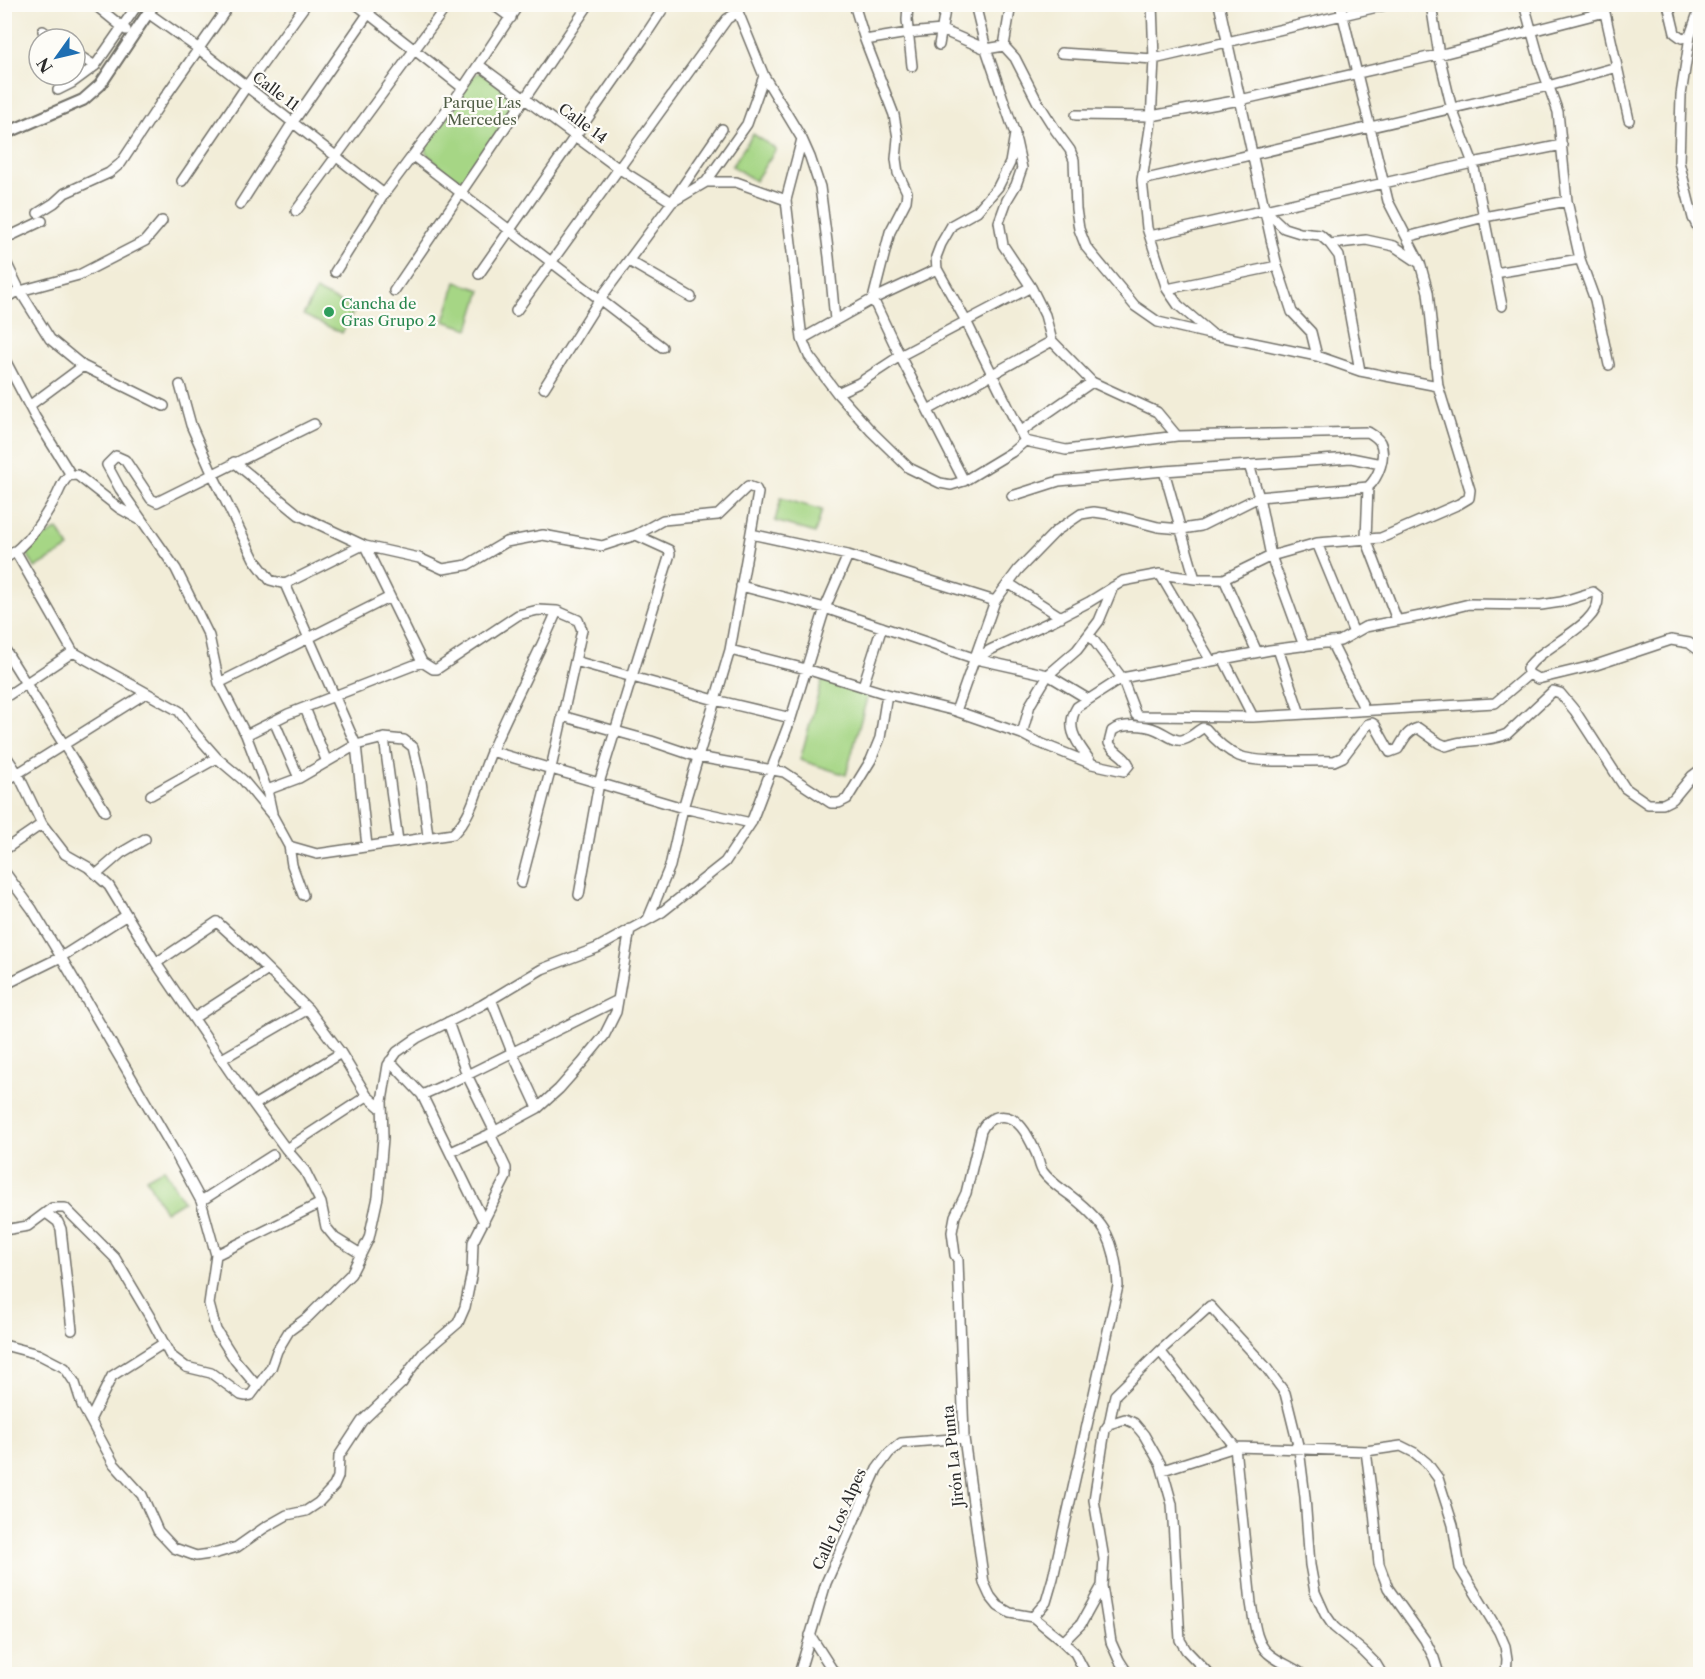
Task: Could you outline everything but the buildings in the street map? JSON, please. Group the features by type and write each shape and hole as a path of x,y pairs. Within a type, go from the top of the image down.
{"street":[{"path":"94,4 132,35"},
{"path":"58,90 95,66 138,4"},
{"path":"4,239 40,217 65,193 109,173 121,164 160,104 231,4"},
{"path":"182,181 306,4"},
{"path":"356,4 463,88"},
{"path":"240,205 293,122 375,4"},
{"path":"296,211 448,4"},
{"path":"492,4 511,18"},
{"path":"335,272 384,194 463,88 519,4"},
{"path":"394,291 588,4"},
{"path":"479,273 666,4"},
{"path":"854,4 894,115 898,138 896,159 898,173 907,192 906,201 890,232 873,299 964,481"},
{"path":"908,4 908,33 912,66"},
{"path":"939,45 946,4"},
{"path":"975,4 986,49 1015,134 1022,168 999,222 1003,245 1031,287 1045,315 1052,340 1092,382 1157,412 1177,436"},
{"path":"1004,46 1011,4"},
{"path":"1152,4 1154,59 1151,116 1142,180 1147,228 1167,289 1178,305 1211,334"},
{"path":"1219,4 1277,266 1292,312 1311,332 1317,356"},
{"path":"976,659 1061,616 1123,581 1160,574 1195,579 1224,579 1271,556 1317,543 1381,538 1468,498 1470,490 1438,386 1428,292 1420,263 1388,201 1340,4"},
{"path":"1061,54 1154,59 1390,4"},
{"path":"1431,4 1439,55 1452,109 1473,163 1502,306"},
{"path":"1524,4 1558,112 1567,201 1580,259 1595,300 1609,365"},
{"path":"1668,4 1675,33 1682,38 1690,36"},
{"path":"1701,7 1690,36 1681,94 1679,162 1693,218 1701,232"},
{"path":"516,311 727,19 738,8 764,76 801,139 820,187 835,320"},
{"path":"1076,115 1151,116 1240,100 1439,55 1531,31 1604,8 1629,120"},
{"path":"4,134 83,100 100,86 151,9"},
{"name":"Calle 11","path":"151,9 246,87 384,194"},
{"path":"866,40 942,30 986,49 1004,46"},
{"path":"115,39 126,46"},
{"path":"1004,46 1015,58 1037,101 1070,150 1074,160 1079,229 1086,247 1134,306 1158,321 1317,356 1360,371 1438,386"},
{"path":"87,61 95,66"},
{"name":"Calle 14","path":"479,65 618,168 672,202"},
{"path":"1142,180 1452,109 1617,67"},
{"path":"672,202 706,182 747,124 764,76"},
{"path":"544,388 600,299 672,202 722,129"},
{"path":"956,711 996,602 1008,583 1056,531 1081,514 1094,512 1108,514 1158,527 1182,529 1201,526 1259,497 1368,487 1374,482 1381,464 1381,444 1368,432 1177,436 1066,450 1023,437 966,321 937,269 936,256 952,225 977,211 998,187 1010,163 1015,134"},
{"path":"801,139 786,200 802,339 808,356 837,393 909,468 940,483 951,484 964,481 1012,452 1023,437 1092,382"},
{"path":"1150,236 1562,145"},
{"path":"412,156 662,347"},
{"path":"706,182 736,182 786,200"},
{"path":"1407,237 1484,217 1567,201"},
{"path":"1264,209 1284,228 1300,233 1320,235 1339,256 1360,371"},
{"path":"4,298 20,291 79,275 145,241 162,221"},
{"path":"1330,244 1366,240 1394,246 1420,263"},
{"path":"4,258 20,291 50,339 83,366 164,406"},
{"path":"1496,273 1580,259"},
{"path":"629,261 691,297"},
{"path":"1167,289 1277,266"},
{"path":"802,339 873,299 937,269"},
{"path":"837,393 859,383 900,356 1031,287"},
{"path":"928,411 1052,340"},
{"path":"4,358 29,406 71,475"},
{"path":"29,406 83,366"},
{"path":"180,385 191,425 212,473 254,559 270,580 285,584 364,545"},
{"path":"272,815 267,790 246,735 219,683 209,636 176,569 120,489 107,465 116,456 125,460 154,502 157,502 314,424"},
{"path":"1012,496 1059,481 1164,471 1351,458 1381,464"},
{"path":"234,462 299,515 364,545 419,558 443,569 467,565 506,542 543,535 602,546 636,535 663,520 718,515 748,486 752,486 758,493 730,650 683,808 670,866 648,920"},
{"path":"1249,465 1259,497 1271,556 1304,646"},
{"path":"1164,471 1195,579"},
{"path":"4,559 16,552 38,526 66,478 71,475 77,475 119,508 145,523"},
{"path":"1368,487 1366,539 1397,620"},
{"path":"750,534 848,555 996,602"},
{"path":"579,895 599,783 670,554 669,550 636,535"},
{"path":"1317,543 1354,633"},
{"path":"364,545 422,662 433,669 437,669 518,615 538,610 557,610 578,620 582,630 551,768 521,883"},
{"path":"16,552 73,652 179,711 217,758 243,780 272,815 289,846 292,865 303,895"},
{"path":"4,1230 28,1226 52,1208 65,1208 115,1258 170,1355 186,1367 211,1373 241,1395 251,1395 271,1368 277,1351 289,1331 308,1317 351,1274 369,1238 378,1197 383,1138 383,1092 388,1065 397,1052 417,1038 542,969 597,948 662,912 725,862 751,823 791,718 825,608 848,555"},
{"path":"1160,574 1211,661"},
{"path":"1224,579 1257,652"},
{"path":"1008,583 1061,616"},
{"path":"285,584 356,745 367,846"},
{"path":"741,586 825,608 976,659 1048,675 1088,699"},
{"path":"1022,734 1029,705 1048,675 1077,650 1099,621 1113,587"},
{"path":"1092,764 1072,731 1071,720 1077,707 1122,678 1257,652 1340,641 1365,627 1469,604 1541,605 1562,602 1593,592 1598,596 1598,602 1583,626 1538,656 1527,669 1529,675 1538,679 1596,665 1671,640 1689,643 1701,651"},
{"path":"219,683 390,597"},
{"path":"289,846 317,854 453,834 470,812 491,751 557,610"},
{"path":"863,686 882,627"},
{"path":"1089,634 1122,678 1136,715 1140,716 1253,717 1495,703 1529,675"},
{"path":"1331,642 1365,710"},
{"path":"4,648 105,811"},
{"path":"1278,649 1300,714"},
{"path":"730,650 956,711 1022,734 1092,764 1124,771 1129,765 1126,758 1115,752 1109,743 1112,730 1116,727 1154,728 1178,740 1183,740 1203,728 1223,746 1240,756 1254,759 1339,760 1368,724 1372,723 1390,752 1398,749 1411,730 1418,728 1446,746 1457,742 1499,738 1507,734 1553,691 1560,693 1575,711 1625,788 1648,804 1663,804 1673,799 1692,776 1701,770"},
{"path":"4,698 73,652"},
{"path":"1223,658 1253,717"},
{"path":"575,661 631,678 791,718"},
{"path":"246,735 304,708 422,662"},
{"path":"4,782 146,693"},
{"path":"562,716 698,757 784,772 831,802 839,803 847,799 871,760 880,738 887,693"},
{"path":"304,708 327,762"},
{"path":"274,721 299,778"},
{"path":"267,790 299,778 356,745 384,738 404,740 413,747 421,781 428,836"},
{"path":"384,738 398,841"},
{"path":"491,751 683,808 751,823"},
{"path":"4,753 18,774 42,824 65,854 88,867 108,886 156,963 222,1059 286,1149 305,1171 321,1203 326,1227 335,1238 361,1254"},
{"path":"151,795 217,758"},
{"path":"4,850 42,824"},
{"path":"97,874 121,853 145,839"},
{"path":"4,872 32,909 61,957 173,1149 201,1202 216,1255 209,1304 216,1330 235,1360 257,1386"},
{"path":"4,985 61,957 127,915"},
{"path":"156,963 217,922 308,1009 341,1053 367,1096 382,1109"},
{"path":"451,1152 538,1108 559,1089 603,1036 615,1012 630,929"},
{"path":"194,1018 268,970"},
{"path":"491,999 538,1108"},
{"path":"422,1095 618,1000"},
{"path":"222,1059 308,1009"},
{"path":"4,1345 38,1354 65,1368 75,1383 82,1405 114,1464 142,1495 158,1531 174,1548 196,1556 218,1553 237,1547 287,1515 306,1511 318,1503 334,1486 338,1477 339,1456 362,1421 402,1383 424,1352 458,1323 465,1307 470,1283 473,1242 506,1177 506,1168 467,1075 448,1022"},
{"path":"254,1105 341,1053"},
{"path":"390,1062 422,1095 484,1222"},
{"path":"286,1149 367,1096"},
{"name":"Jirón La Punta","path":"1002,1116 1014,1120 1028,1134 1041,1170 1050,1180 1091,1212 1101,1224 1112,1245 1117,1264 1118,1286 1053,1578 1046,1602 1033,1617 1011,1613 998,1606 984,1583 964,1438 958,1260 955,1255 952,1232 955,1216 966,1193 984,1124 991,1118 1002,1116"},
{"path":"201,1202 273,1155"},
{"path":"216,1255 321,1203"},
{"path":"46,1213 58,1222 61,1229 72,1330"},
{"path":"1128,1674 1111,1642 1102,1587 1104,1559 1094,1500 1105,1430 1109,1424 1115,1395 1210,1306 1265,1366 1285,1393 1299,1449 1310,1565 1315,1592 1334,1628 1364,1652 1382,1674"},
{"path":"90,1420 112,1376 164,1343"},
{"path":"1160,1351 1235,1447 1255,1629 1268,1653 1302,1674"},
{"path":"1109,1424 1125,1419 1134,1423 1144,1435 1162,1470 1172,1504 1180,1640 1186,1650 1209,1674"},
{"name":"Calle Los Alpes","path":"799,1674 826,1583 877,1469 889,1453 902,1443 964,1438"},
{"path":"1162,1470 1235,1447 1366,1451 1401,1446 1415,1453 1427,1463 1438,1478 1453,1525 1460,1568 1499,1632 1505,1646 1506,1674"},
{"path":"1366,1451 1379,1564 1388,1588 1425,1640 1439,1674"},
{"path":"1063,1642 1081,1624 1102,1587"},
{"path":"1033,1617 1075,1653 1086,1674"},
{"path":"810,1635 835,1674"}],"green space":[{"name":"Parque Las Mercedes","path":"481,72 520,100 465,179 460,179 444,171 425,150 474,75"},
{"path":"753,134 776,149 755,181 732,166"},
{"path":"456,282 481,290 469,329 444,321"},
{"name":"Cancha de Gras Grupo 2","path":"316,291 355,309 342,333 303,315"},
{"path":"781,498 822,510 815,533 775,521"},
{"path":"58,529 69,548 35,568 24,548"},
{"path":"822,680 868,694 846,775 800,760"},
{"path":"164,1168 183,1201 165,1212 146,1178"}],"place":[{"name":"Cancha de Gras Grupo 2","path":"329,312"}]}
